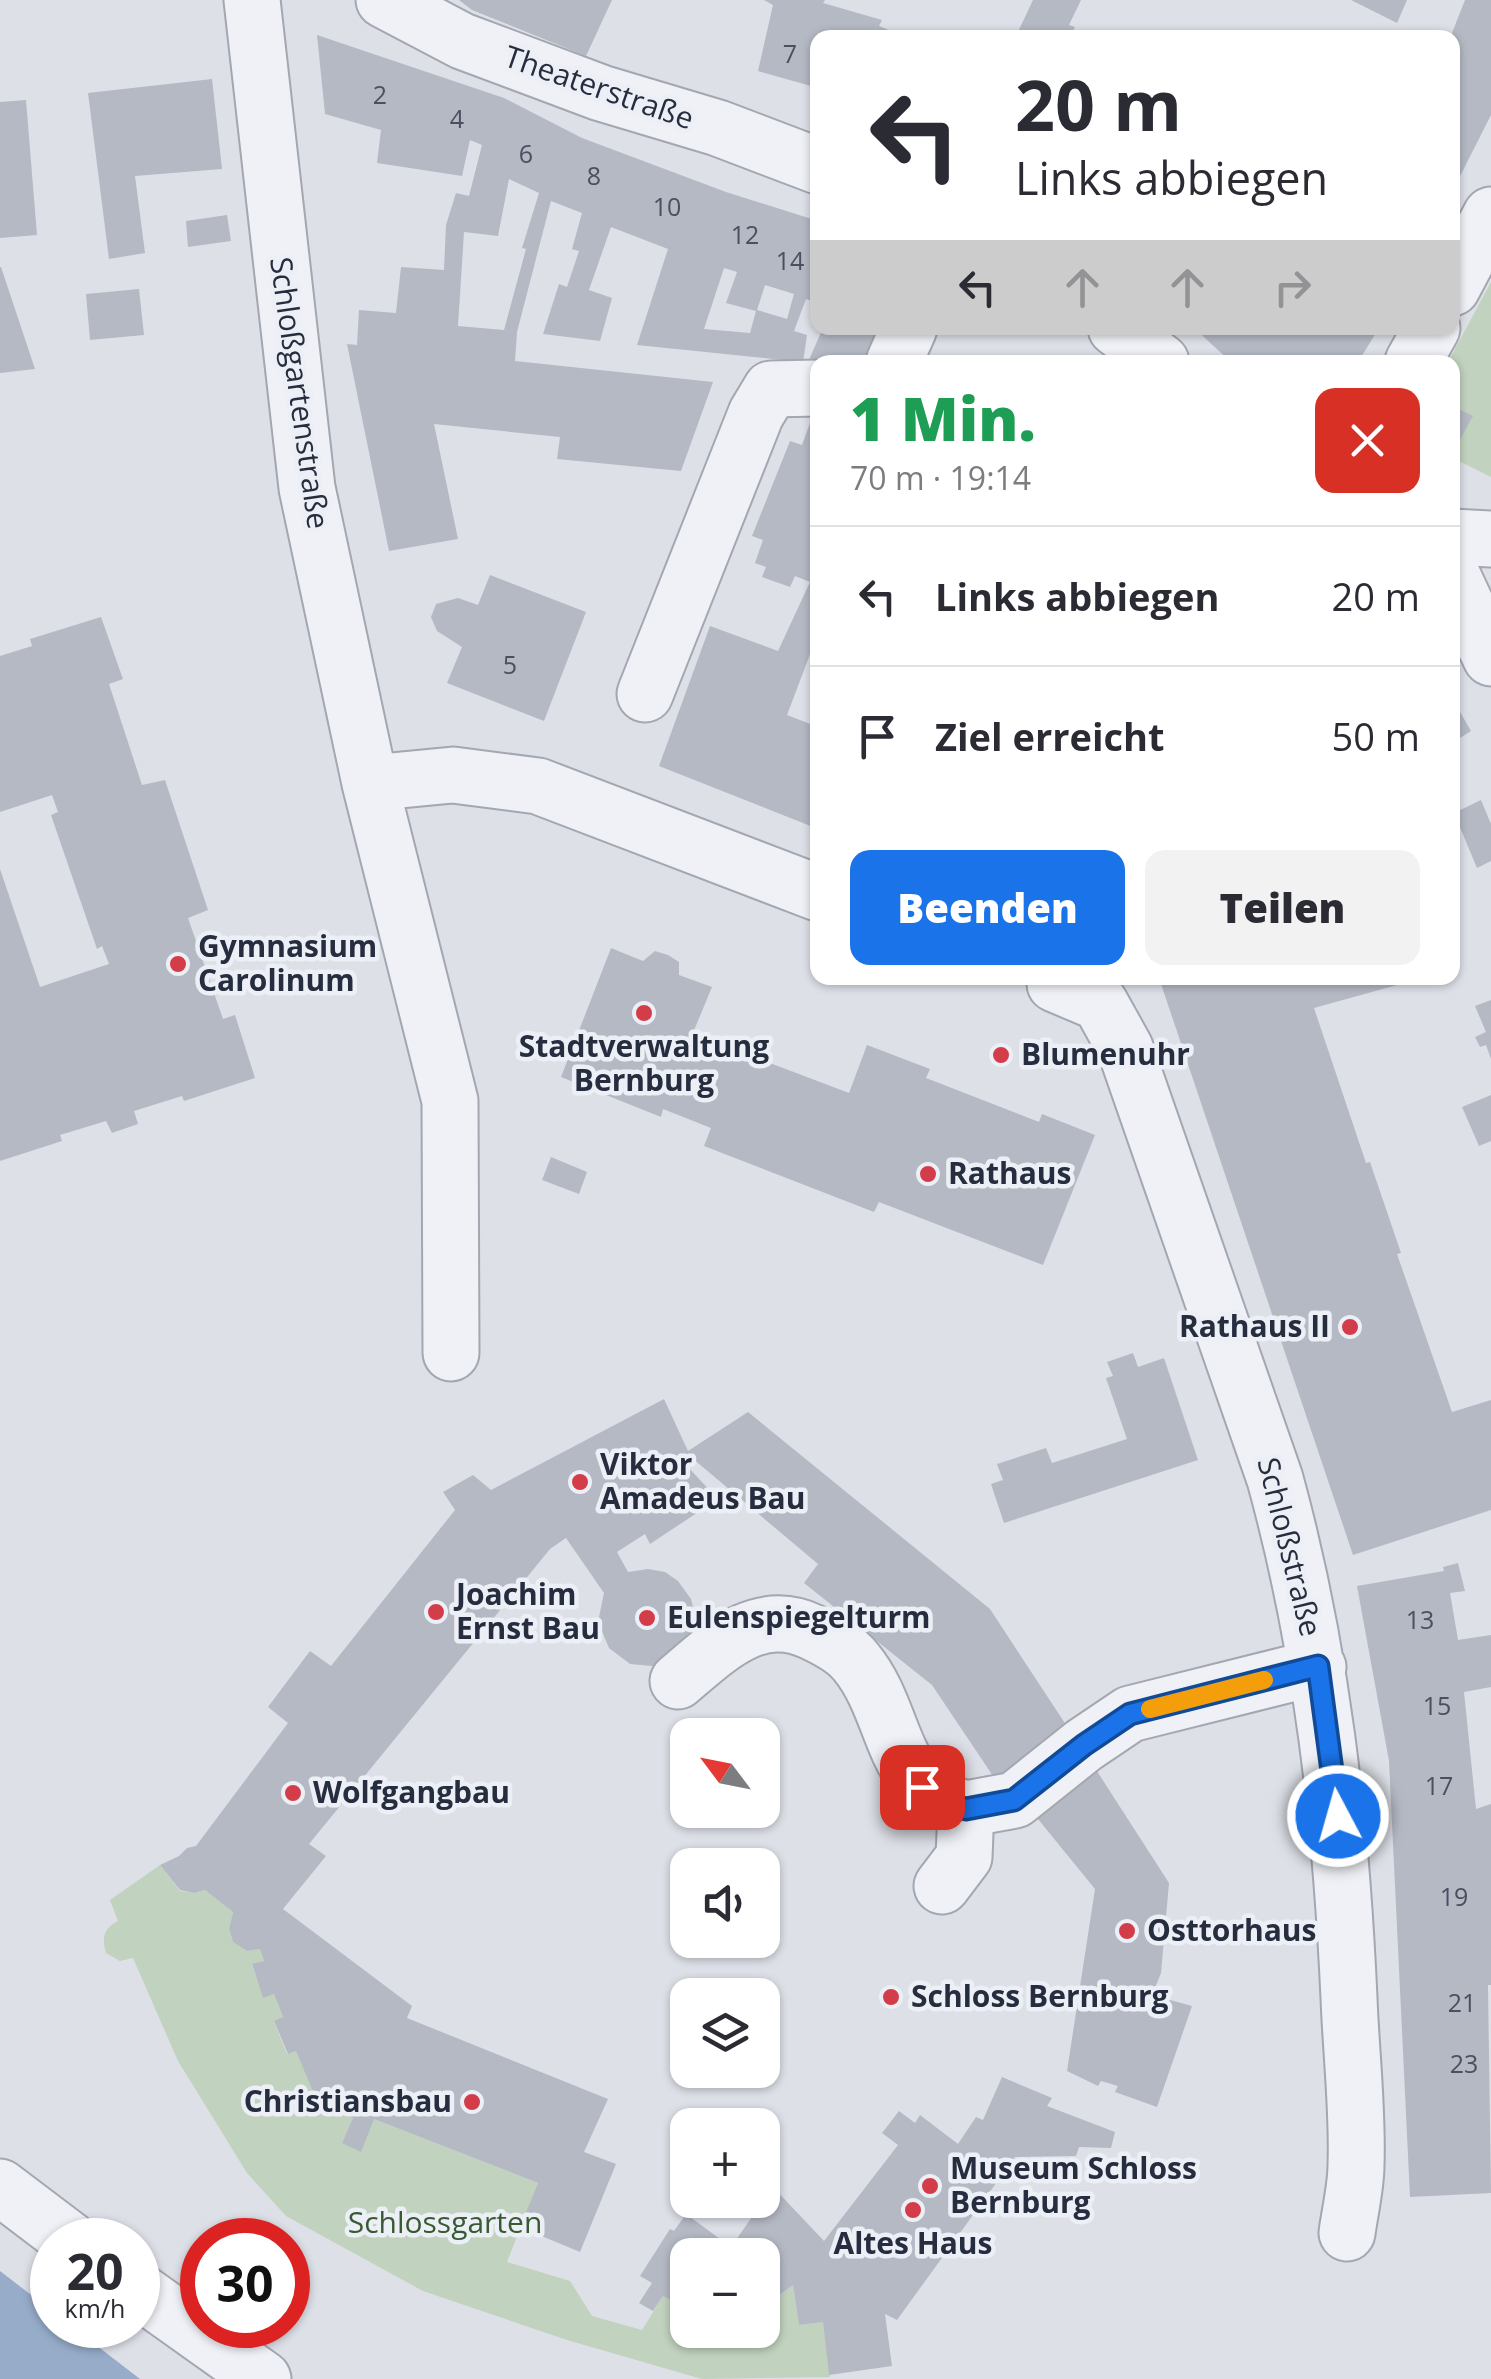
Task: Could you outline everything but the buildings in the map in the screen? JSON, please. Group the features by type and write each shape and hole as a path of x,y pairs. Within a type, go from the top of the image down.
{"street":[{"name":"Schloßgartenstraße","path":"252,0 308,488 370,782 450,1101 451,1354"},
{"name":"Theaterstraße","path":"384,0 462,41 601,93 718,128 810,163"},
{"path":"1460,273 1491,215"},
{"path":"1125,335 1152,355"},
{"path":"645,694 756,414 772,390 810,388"},
{"path":"1460,537 1491,539"},
{"path":"1460,592 1491,658"},
{"path":"370,782 453,775 538,786 810,890"},
{"name":"Schloßstraße","path":"1062,985 1100,1003 1126,1048 1275,1479 1293,1547 1318,1666 1344,1889 1356,2166 1347,2233"},
{"path":"678,1681 729,1638 782,1622 802,1627 854,1659 870,1682 909,1768 922,1787 940,1802 966,1809 1014,1800 1130,1714 1318,1666"},
{"path":"942,1886 964,1857 966,1809"},
{"path":"0,2187 41,2218"},
{"path":"160,2306 263,2379"}],"green space":[{"path":"1491,282 1491,477 1460,462 1460,355 1452,355"},
{"name":"Schlossgarten","path":"160,1865 180,1891 205,1890 233,1912 229,1929 233,1942 247,1951 260,1949 264,1961 252,1965 263,1997 274,1994 283,2017 274,2022 287,2054 296,2051 335,2105 355,2113 342,2143 374,2119 538,2183 507,2262 570,2281 592,2316 642,2330 663,2296 670,2300 670,2348 780,2348 780,2295 793,2285 799,2325 823,2322 830,2377 702,2379 567,2340 423,2291 310,2229 310,2218 286,2216 247,2173 178,2061 133,1958 120,1961 106,1953 105,1934 118,1921 110,1900"}],"water":[{"path":"0,2271 30,2294 30,2348 100,2348 140,2379 0,2379"}],"slow traffic":[{"path":"1150,1709 1264,1680"}],"place":[{"name":"Gymnasium Carolinum","path":"178,964"},
{"name":"Stadtverwaltung Bernburg","path":"644,1013"},
{"name":"Blumenuhr","path":"1001,1055"},
{"name":"Rathaus","path":"928,1174"},
{"name":"Rathaus II","path":"1350,1327"},
{"name":"Viktor Amadeus Bau","path":"580,1482"},
{"name":"Joachim Ernst Bau","path":"436,1612"},
{"name":"Eulenspiegelturm","path":"647,1618"},
{"name":"Wolfgangbau","path":"293,1793"},
{"name":"Osttorhaus","path":"1127,1931"},
{"name":"Schloss Bernburg","path":"891,1997"},
{"name":"Christiansbau","path":"472,2102"},
{"name":"Museum Schloss Bernburg","path":"930,2186"},
{"name":"Altes Haus","path":"913,2210"}],"route":[{"path":"922,1787 940,1802 966,1809 1014,1800 1130,1714 1318,1666 1338,1816"}]}
